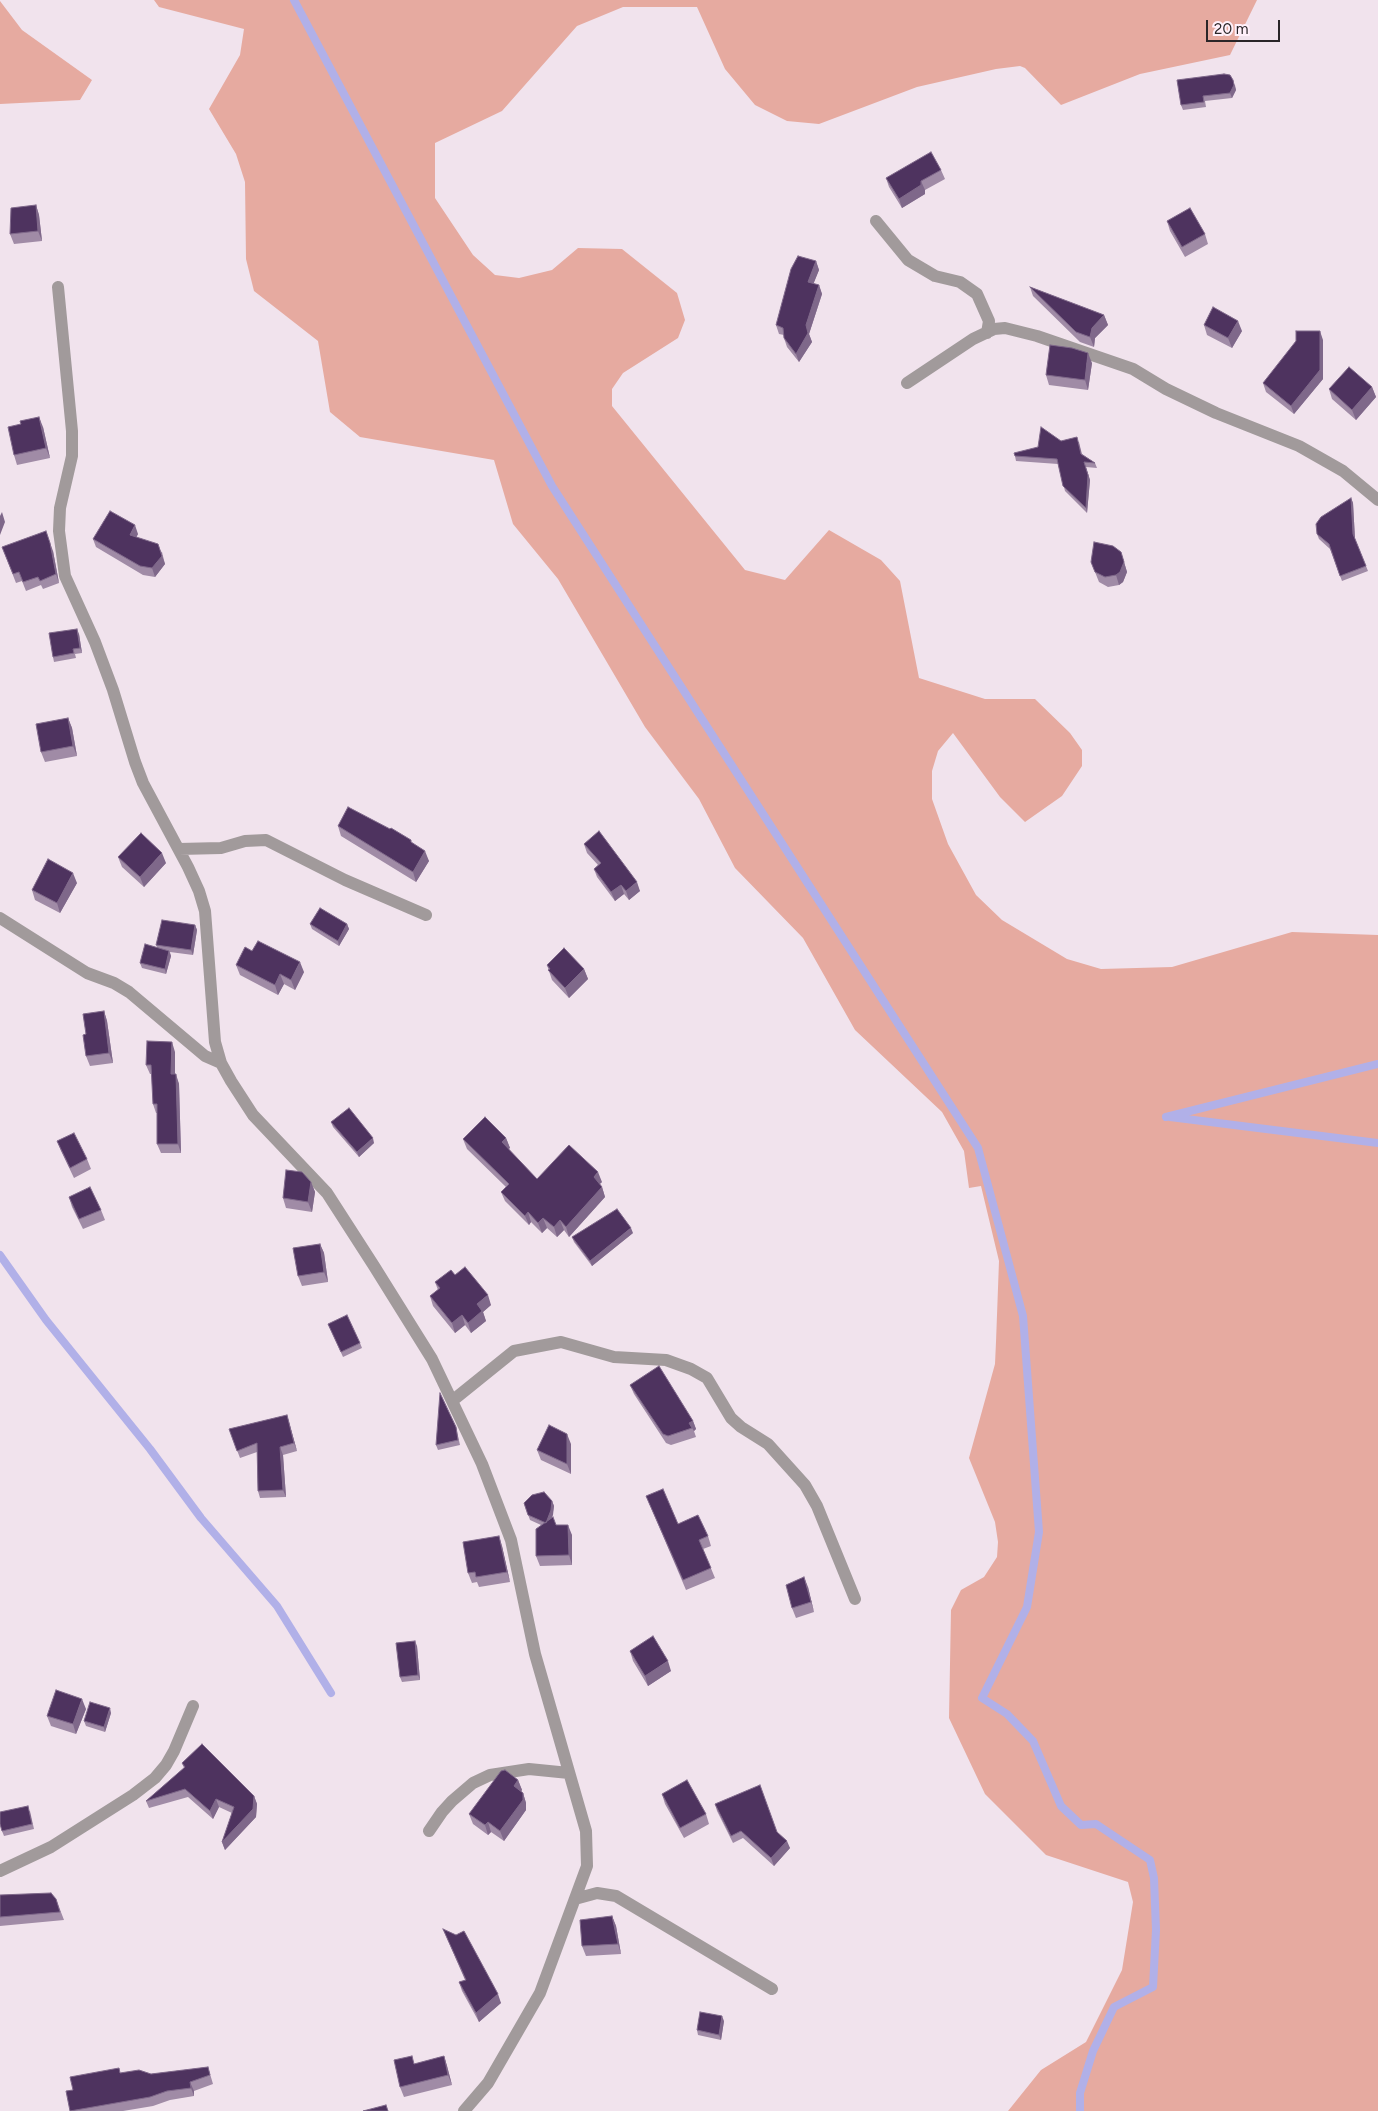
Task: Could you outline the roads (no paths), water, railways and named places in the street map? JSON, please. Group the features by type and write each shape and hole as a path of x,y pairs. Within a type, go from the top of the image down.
{"street":[{"path":"876,221 908,260 935,276 960,282 977,294 989,321 986,332"},
{"path":"58,287 72,431 72,456 60,508 59,532 65,576 95,642 143,782 188,867 205,911 215,1042 221,1063 254,1115 327,1193 432,1359 482,1464 511,1540 535,1654 586,1831 587,1866 540,1993 488,2083 464,2111"},
{"path":"907,383 973,339 986,332 1005,328 1037,336 1133,369 1216,413 1299,446 1344,471 1378,500"},
{"path":"179,849 220,848 245,841 266,840 346,880 426,915"},
{"path":"0,918 87,973 104,978 122,988 205,1056 221,1063"},
{"path":"452,1401 514,1351 525,1348 538,1348 561,1342 614,1357 666,1360 691,1369 707,1378 731,1418 741,1427 768,1444 805,1485 817,1506 855,1599"},
{"path":"0,1871 51,1848 133,1795 155,1778 166,1765 174,1751 193,1706"},
{"path":"429,1831 452,1801 473,1783 490,1775 529,1770 569,1773"},
{"path":"575,1899 597,1893 616,1896 772,1989"}],"waterway":[{"path":"294,0 552,486 978,1148 1023,1316 1039,1532 1027,1607 982,1698 1007,1714 1033,1741 1061,1806 1081,1825 1096,1824 1150,1860 1154,1878 1156,1930 1153,1987 1114,2007 1093,2051 1080,2093 1080,2111"},
{"path":"1166,1117 1378,1064"},
{"path":"1170,1117 1378,1143"},
{"path":"0,1255 46,1320 150,1449 201,1518 277,1606 331,1693"}]}
